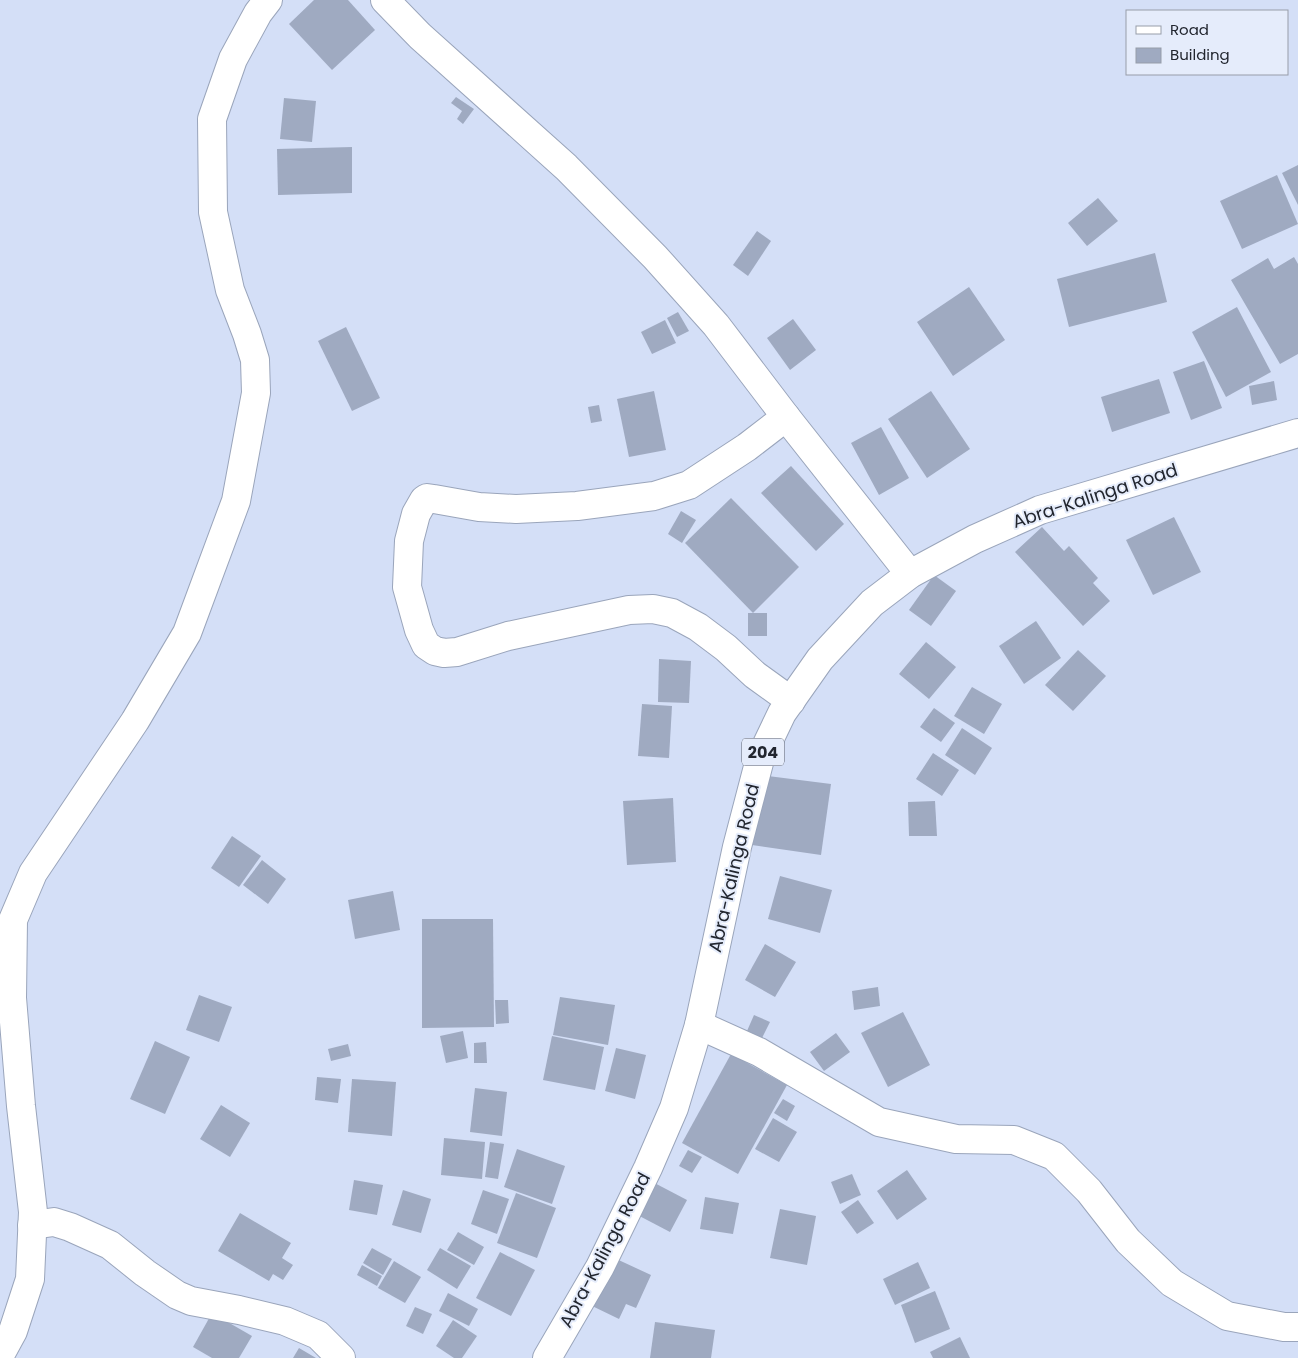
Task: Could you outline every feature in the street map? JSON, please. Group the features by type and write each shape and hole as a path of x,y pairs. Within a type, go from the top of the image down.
{"street":[{"path":"0,1355 13,1331 30,1279 33,1212 9,1059 13,920 33,873 135,721 187,633 236,501 256,394 255,360 230,290 212,212 212,119 233,59 258,13 268,0"},
{"path":"385,0 420,36 566,167 655,257 716,324 910,574"},
{"path":"786,416 747,447 689,485 654,496 578,506 516,509 479,507 426,498 416,514 409,541 407,587 419,630 426,645 435,652 457,652 517,634 629,610 653,609 672,613 698,627 726,648 755,675 791,701"},
{"name":"Abra-Kalinga Road","path":"547,1358 600,1267 648,1168 674,1108 699,1026 737,847 760,759 782,714 820,659 872,603 910,574 975,539 1040,510 1298,433"},
{"path":"699,1026 759,1052 879,1122 956,1139 1014,1140 1054,1156 1089,1191 1128,1241 1172,1283 1227,1316 1284,1327 1298,1326"},
{"path":"32,1224 54,1222 70,1227 110,1245 145,1274 190,1301 285,1321 318,1335 341,1358"}],"building":[{"path":"314,0 348,0 375,30 332,70 289,24"},
{"path":"456,97 474,109 463,124 457,119 462,111 451,103"},
{"path":"284,98 316,101 312,142 280,139"},
{"path":"352,147 352,193 278,195 277,149"},
{"path":"1298,165 1298,205 1282,173"},
{"path":"1277,175 1298,224 1242,249 1220,201"},
{"path":"1098,198 1118,221 1087,246 1068,223"},
{"path":"757,231 771,241 748,276 733,265"},
{"path":"1155,253 1167,302 1069,327 1057,279"},
{"path":"1294,257 1298,264 1298,354 1280,364 1231,280 1268,258 1274,269"},
{"path":"969,287 1005,340 953,376 917,322"},
{"path":"1237,307 1271,372 1226,397 1192,332"},
{"path":"678,312 689,331 677,337 667,318"},
{"path":"793,319 816,350 790,370 767,338"},
{"path":"665,320 676,343 652,354 641,332"},
{"path":"346,327 380,398 352,411 318,341"},
{"path":"1204,361 1222,408 1191,420 1173,372"},
{"path":"1159,379 1170,413 1112,432 1101,397"},
{"path":"1274,381 1277,400 1252,405 1249,386"},
{"path":"654,391 666,450 629,457 617,399"},
{"path":"931,391 970,449 927,478 888,419"},
{"path":"599,405 602,421 591,423 588,407"},
{"path":"881,427 909,478 879,495 851,443"},
{"path":"791,466 844,524 816,551 761,493"},
{"path":"731,498 799,567 753,613 685,543"},
{"path":"681,511 696,520 682,543 668,534"},
{"path":"1174,517 1201,572 1153,595 1126,540"},
{"path":"1042,527 1064,551 1069,546 1098,578 1093,583 1110,601 1083,626 1015,552"},
{"path":"934,575 956,591 931,626 909,610"},
{"path":"748,613 767,613 767,636 748,636"},
{"path":"1036,621 1061,658 1024,684 999,646"},
{"path":"926,642 956,667 929,699 899,674"},
{"path":"1078,650 1106,676 1073,711 1045,685"},
{"path":"659,659 691,661 689,703 658,702"},
{"path":"972,687 1002,704 984,734 954,716"},
{"path":"642,704 672,706 669,758 638,756"},
{"path":"934,708 955,723 941,742 920,727"},
{"path":"962,728 992,748 975,775 945,755"},
{"path":"933,753 959,770 942,796 916,779"},
{"path":"761,775 831,784 821,855 752,845"},
{"path":"673,798 676,862 627,865 623,801"},
{"path":"935,801 937,836 909,836 908,802"},
{"path":"232,836 261,856 239,887 211,868"},
{"path":"262,860 286,879 268,904 243,885"},
{"path":"780,876 832,890 820,933 768,919"},
{"path":"393,891 400,930 355,939 348,900"},
{"path":"422,919 493,919 494,1027 422,1028"},
{"path":"765,944 796,962 775,997 745,980"},
{"path":"878,987 880,1006 854,1010 852,991"},
{"path":"199,995 232,1007 219,1042 186,1030"},
{"path":"560,997 615,1005 608,1045 553,1035"},
{"path":"495,1000 508,1000 509,1023 496,1024"},
{"path":"903,1012 930,1065 888,1087 861,1033"},
{"path":"754,1015 770,1022 762,1038 747,1031"},
{"path":"463,1031 468,1058 446,1063 440,1036"},
{"path":"836,1033 850,1052 824,1071 810,1052"},
{"path":"552,1036 604,1047 595,1090 543,1080"},
{"path":"155,1041 190,1057 165,1114 130,1099"},
{"path":"486,1042 487,1063 474,1063 474,1043"},
{"path":"348,1044 351,1056 331,1061 328,1049"},
{"path":"616,1048 646,1055 635,1099 605,1091"},
{"path":"731,1054 787,1085 738,1174 682,1143"},
{"path":"317,1077 341,1079 338,1103 315,1100"},
{"path":"352,1079 396,1082 392,1136 348,1132"},
{"path":"475,1088 507,1092 502,1136 470,1132"},
{"path":"783,1099 795,1106 787,1121 774,1113"},
{"path":"221,1105 250,1123 230,1157 200,1139"},
{"path":"773,1118 797,1132 779,1162 755,1149"},
{"path":"444,1138 485,1142 482,1179 441,1175"},
{"path":"490,1142 504,1144 498,1179 485,1177"},
{"path":"517,1149 565,1166 552,1204 504,1187"},
{"path":"688,1150 702,1157 692,1173 679,1166"},
{"path":"907,1170 927,1199 897,1220 877,1191"},
{"path":"852,1174 861,1195 840,1204 831,1182"},
{"path":"645,1178 687,1200 670,1232 628,1210"},
{"path":"354,1180 383,1185 377,1215 349,1210"},
{"path":"403,1190 431,1199 421,1233 392,1225"},
{"path":"483,1190 509,1199 497,1234 471,1224"},
{"path":"516,1193 556,1208 537,1258 497,1243"},
{"path":"705,1197 739,1203 733,1234 700,1229"},
{"path":"858,1200 874,1223 857,1234 841,1212"},
{"path":"780,1209 816,1216 807,1265 770,1258"},
{"path":"240,1213 291,1243 282,1258 293,1265 283,1280 273,1274 269,1281 218,1251"},
{"path":"458,1232 484,1247 474,1265 447,1250"},
{"path":"372,1248 392,1259 383,1275 363,1263"},
{"path":"440,1248 471,1266 457,1289 427,1270"},
{"path":"500,1252 535,1270 511,1316 476,1298"},
{"path":"610,1256 651,1275 636,1308 626,1304 619,1319 588,1304"},
{"path":"394,1261 421,1277 405,1303 378,1288"},
{"path":"918,1262 930,1288 895,1305 883,1279"},
{"path":"362,1265 382,1276 377,1286 357,1275"},
{"path":"935,1291 950,1329 915,1343 901,1305"},
{"path":"448,1293 478,1309 469,1326 439,1311"},
{"path":"415,1307 432,1314 423,1334 406,1326"},
{"path":"212,1313 252,1336 239,1358 212,1358 193,1347"},
{"path":"453,1320 477,1336 462,1358 454,1358 436,1346"},
{"path":"655,1322 715,1330 711,1358 650,1358"},
{"path":"960,1337 970,1358 933,1358 930,1352"},
{"path":"299,1348 316,1358 293,1358"}]}
